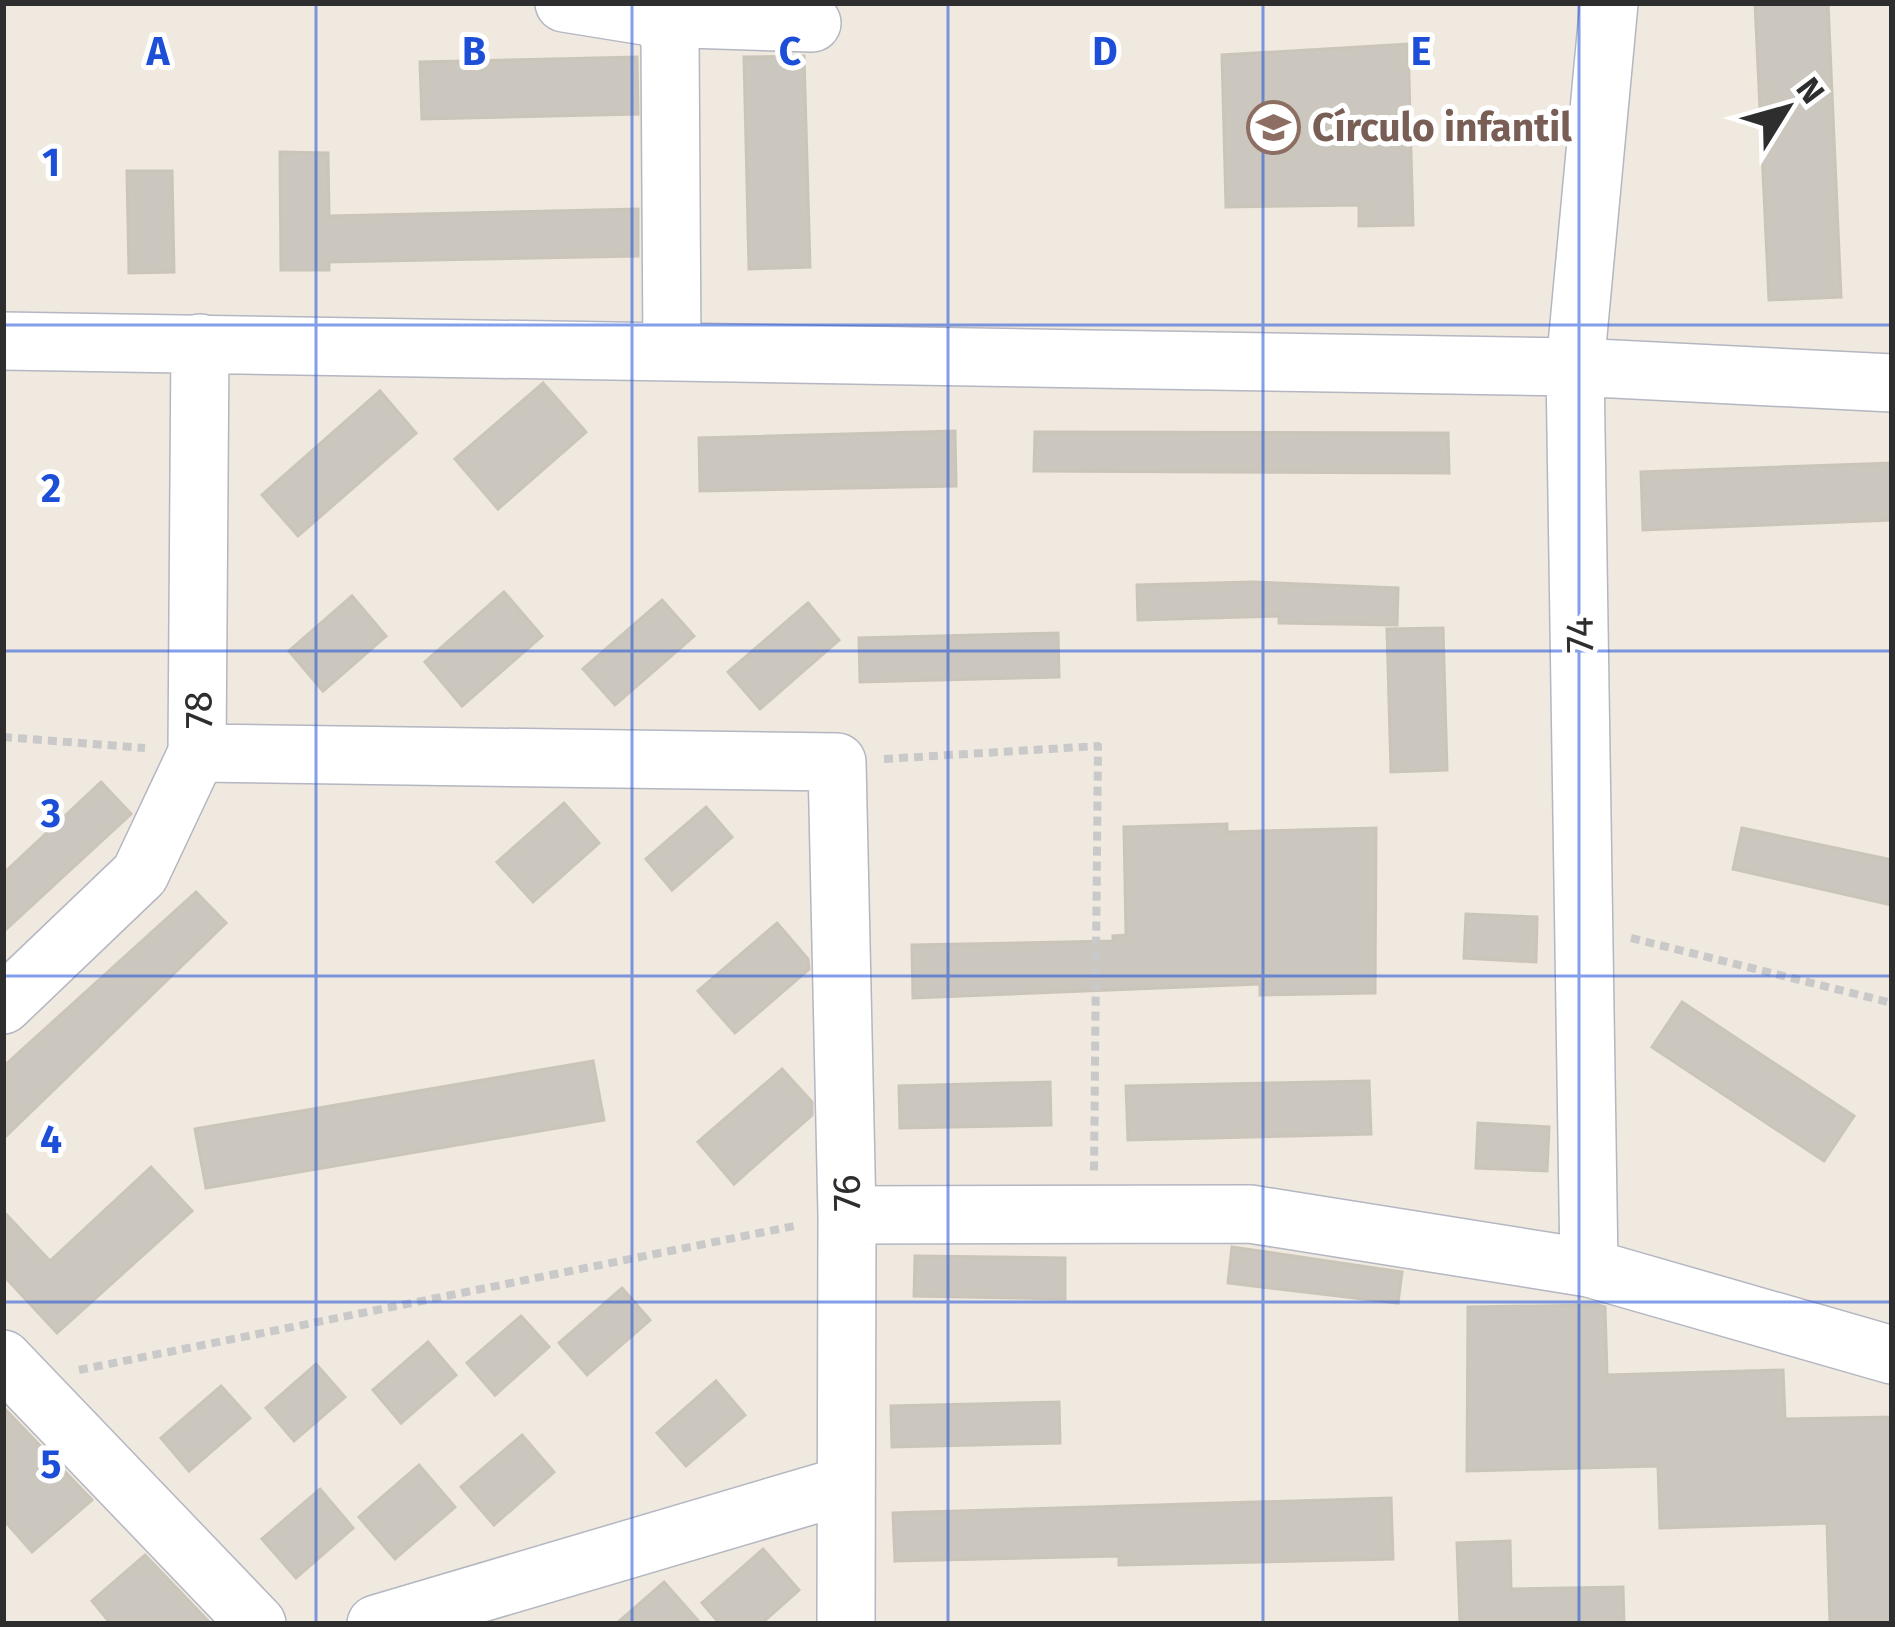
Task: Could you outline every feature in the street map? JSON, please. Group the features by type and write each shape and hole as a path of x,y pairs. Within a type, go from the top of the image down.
{"street":[{"path":"564,3 657,18 812,22"},
{"name":"74","path":"1589,1268 1575,367 1609,3"},
{"path":"657,18 670,37 672,351"},
{"path":"3,341 1575,367 1892,383"},
{"name":"78","path":"3,1006 140,874 197,753 200,343"},
{"path":"197,753 837,762"},
{"name":"76","path":"837,762 847,1215 846,1624"},
{"path":"847,1215 1250,1214 1589,1268 1892,1355"},
{"path":"14,1370 256,1624"},
{"path":"376,1624 846,1485"}],"path":[{"path":"3,736 197,753"},
{"path":"837,762 1098,746 1094,1214"},
{"path":"1584,926 1892,1003"},
{"path":"14,1370 847,1215"}],"building":[{"path":"1755,3 1828,3 1841,297 1769,300"},
{"path":"1408,44 1413,225 1359,226 1359,205 1226,207 1222,55"},
{"path":"804,56 810,267 749,269 744,57"},
{"path":"637,57 638,114 422,119 420,62"},
{"path":"280,152 328,153 329,216 638,209 638,256 329,262 329,270 281,270"},
{"path":"127,171 172,171 174,272 129,273"},
{"path":"543,383 586,432 498,509 455,459"},
{"path":"380,391 416,433 298,536 262,495"},
{"path":"955,431 956,486 700,491 699,438"},
{"path":"1035,432 1448,433 1449,473 1034,471"},
{"path":"1892,463 1892,520 1643,530 1641,472"},
{"path":"1253,582 1398,588 1397,625 1279,623 1279,616 1138,620 1137,585"},
{"path":"504,592 542,636 462,706 425,662"},
{"path":"352,596 386,636 323,691 289,651"},
{"path":"662,600 694,636 615,705 583,669"},
{"path":"808,603 839,640 760,709 728,672"},
{"path":"1443,628 1447,770 1391,772 1387,629"},
{"path":"1058,633 1059,677 860,682 859,638"},
{"path":"101,782 131,814 3,932 3,874"},
{"path":"564,803 599,843 533,902 497,862"},
{"path":"706,807 732,837 672,890 646,859"},
{"path":"1227,824 1227,832 1376,828 1375,993 1260,995 1260,984 913,998 912,945 1113,941 1113,936 1126,935 1124,827"},
{"path":"1742,828 1892,860 1892,905 1733,869"},
{"path":"196,892 226,923 3,1139 3,1067"},
{"path":"1466,914 1537,917 1536,962 1464,958"},
{"path":"777,923 808,959 809,969 735,1033 698,991"},
{"path":"1682,1002 1854,1116 1824,1161 1652,1047"},
{"path":"593,1061 604,1120 206,1188 195,1129"},
{"path":"782,1069 812,1102 812,1115 734,1184 698,1142"},
{"path":"1369,1081 1371,1134 1128,1140 1126,1086"},
{"path":"1050,1082 1051,1125 900,1128 899,1086"},
{"path":"1478,1123 1549,1127 1547,1171 1476,1168"},
{"path":"151,1167 192,1211 57,1333 3,1275 3,1211 50,1261"},
{"path":"1232,1247 1402,1272 1398,1303 1228,1283"},
{"path":"915,1256 1065,1258 1065,1299 914,1296"},
{"path":"622,1288 650,1320 587,1375 559,1343"},
{"path":"1468,1307 1605,1307 1607,1375 1783,1370 1785,1419 1892,1417 1892,1624 1830,1624 1827,1523 1660,1528 1658,1466 1467,1471"},
{"path":"521,1316 549,1347 495,1395 467,1363"},
{"path":"428,1342 456,1375 401,1423 373,1390"},
{"path":"316,1364 345,1397 294,1441 266,1408"},
{"path":"716,1381 745,1415 686,1466 657,1433"},
{"path":"221,1386 250,1418 189,1471 161,1438"},
{"path":"1059,1402 1060,1443 892,1447 891,1406"},
{"path":"3,1407 92,1500 32,1552 3,1519"},
{"path":"522,1435 554,1472 494,1525 461,1487"},
{"path":"419,1465 455,1507 395,1559 359,1517"},
{"path":"320,1489 353,1528 296,1578 262,1539"},
{"path":"1391,1498 1393,1559 1119,1565 1119,1556 895,1561 893,1513"},
{"path":"1510,1541 1511,1589 1623,1587 1624,1624 1460,1624 1457,1543"},
{"path":"763,1549 799,1590 761,1624 720,1624 702,1603"},
{"path":"145,1555 211,1624 111,1624 92,1601"},
{"path":"664,1582 701,1624 616,1624"}],"place":[{"name":"Círculo infantil","path":"1273,127"}]}
